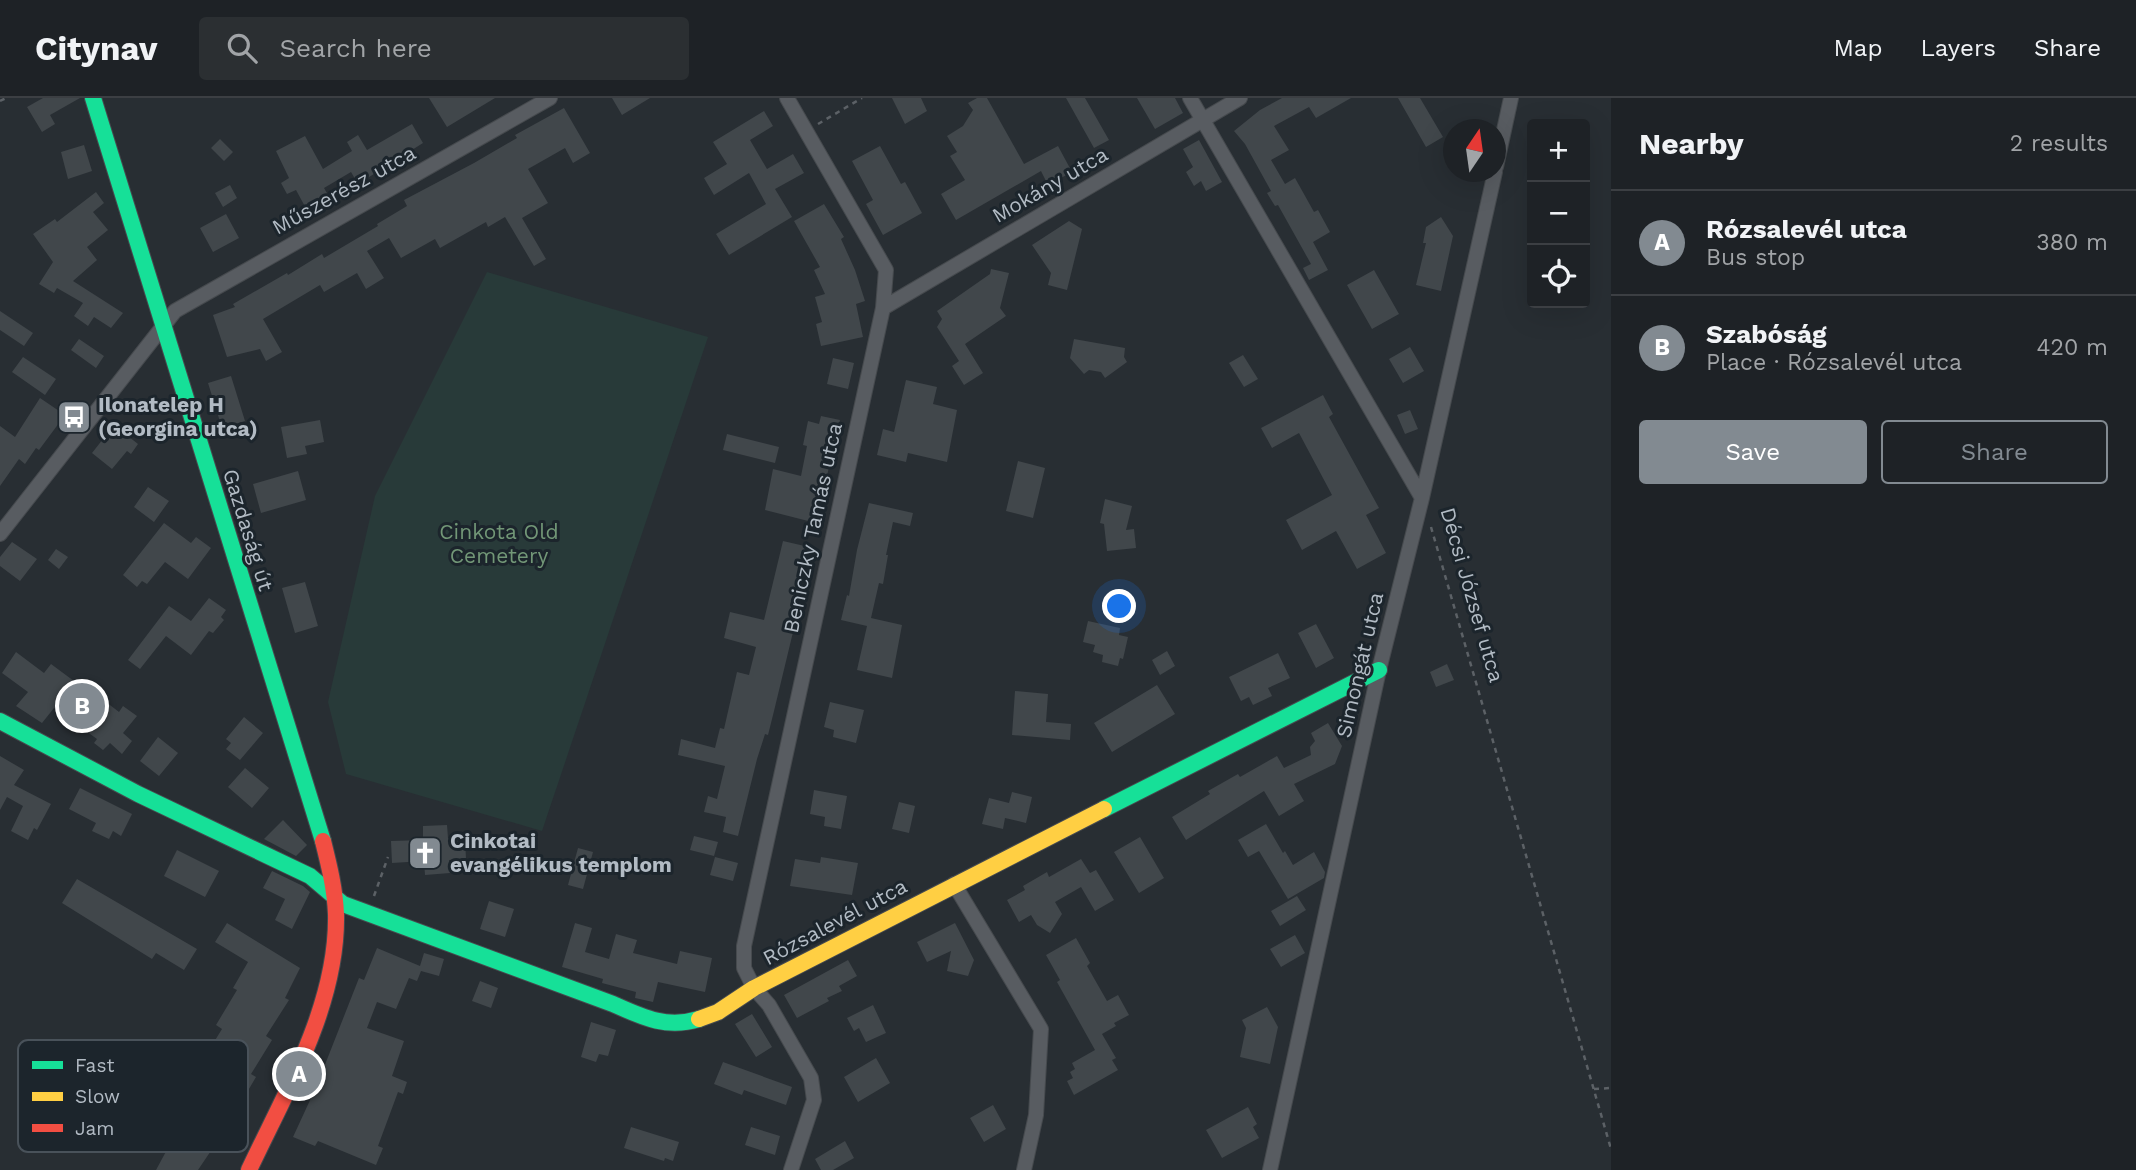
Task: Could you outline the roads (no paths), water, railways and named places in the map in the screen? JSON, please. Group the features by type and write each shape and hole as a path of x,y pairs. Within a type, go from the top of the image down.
{"street":[{"name":"Gazdaság út","path":"93,98 320,830 333,895 336,922 333,957 320,1009 249,1170"},
{"name":"Műszerész utca","path":"0,534 163,325 181,306 550,98"},
{"name":"Beniczky Tamás utca","path":"754,988 744,968 744,946 883,308 886,270 787,98"},
{"name":"Décsi József utca","path":"1190,98 1422,498"},
{"name":"Mokány utca","path":"883,308 1240,98"},
{"name":"Simongát utca","path":"1506,120 1511,98"},
{"name":"Simongát utca","path":"1270,1170 1379,670 1422,498 1492,182"},
{"name":"Rózsalevél utca","path":"0,721 138,793 310,876 344,904 601,999 649,1021 689,1024 728,1007 754,988 954,884 1379,670"},
{"path":"954,884 1041,1029 1036,1115 1024,1170"},
{"path":"754,988 769,1005 811,1078 814,1100 791,1170"}],"place":[{"name":"Ilonatelep H (Georgina utca)","path":"74,417"},
{"name":"Szabóság","path":"82,706"},
{"name":"Cinkotai evangélikus templom","path":"425,853"},
{"name":"Rózsalevél utca","path":"299,1074"}],"park label":[{"name":"Cinkota Old Cemetery","path":"499,544"}]}
